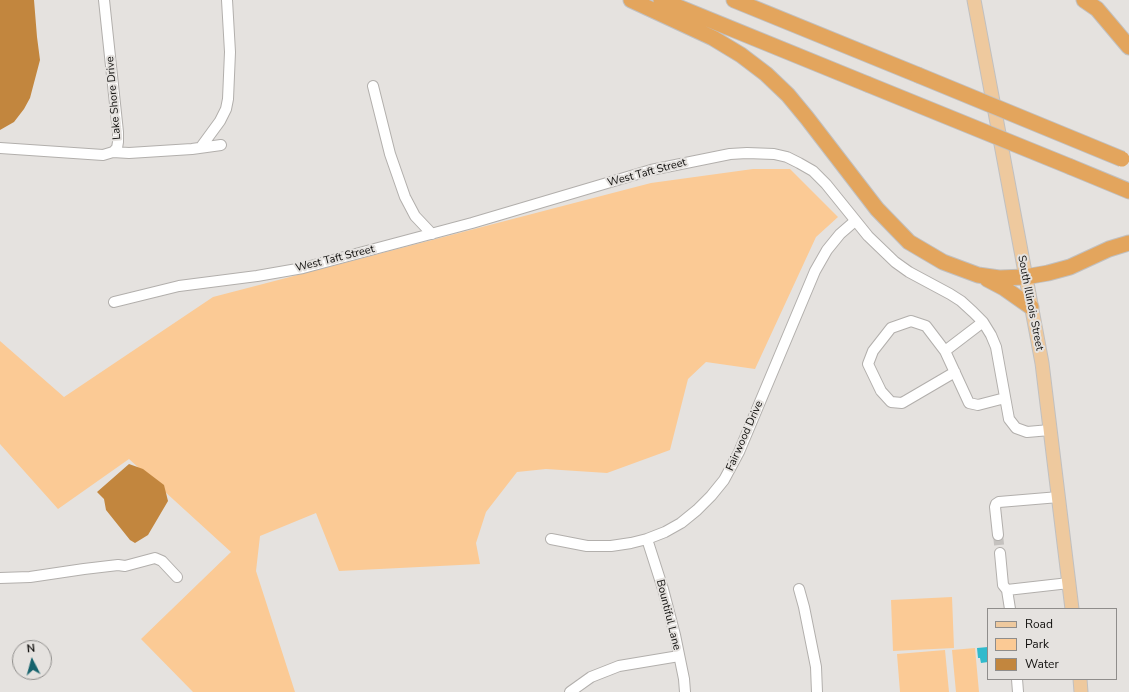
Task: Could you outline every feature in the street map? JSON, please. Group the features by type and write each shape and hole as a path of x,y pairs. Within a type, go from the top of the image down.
{"highway":[{"path":"631,0 713,38 741,55 766,74 788,95 877,209 909,242 943,262 978,275 1004,288 1031,307"},
{"path":"661,0 1129,191"},
{"path":"734,0 1126,160"},
{"path":"1084,0 1097,9 1129,47"},
{"path":"978,275 998,278 1025,277 1048,273 1070,267 1109,249 1129,243"}],"main road":[{"name":"South Illinois Street","path":"974,0 1042,363 1072,608"},
{"path":"1080,680 1081,692"}],"street":[{"name":"Lake Shore Drive","path":"0,148 103,155 113,152 117,148 118,132 104,0"},
{"path":"201,147 220,121 226,109 228,99 230,52 227,5"},
{"path":"373,86 390,154 405,198 415,216 432,234"},
{"path":"113,152 129,153 221,145"},
{"name":"West Taft Street","path":"114,302 179,286 257,276 303,268 432,234 651,170 730,154 774,154 787,157 812,171 826,184 868,236 895,262 909,272 961,301 983,322 991,335 996,348 1009,419 1016,428 1028,432 1050,430"},
{"name":"Fairwood Drive","path":"551,539 587,546 611,546 647,539 665,532 681,523 711,496 724,480 739,452 815,271 826,250 840,234 855,221"},
{"path":"955,372 902,402 891,402 881,391 868,364 873,351 891,328 910,321 926,326 945,351 955,372 969,403 978,405 1005,398"},
{"path":"945,351 983,322"},
{"path":"998,535 995,507 999,502 1059,497"},
{"name":"Bountiful Lane","path":"647,539 663,589 679,656 685,692"},
{"path":"1000,553 1003,585 1008,590 1010,608"},
{"path":"0,578 30,577 118,565 125,566 155,558 162,561 177,577"},
{"path":"1008,590 1069,583"},
{"path":"799,589 816,667 817,692"},
{"path":"570,692 591,677 619,666 679,656"},
{"path":"1017,680 1018,692"}],"green space":[{"path":"753,169 790,169 838,217 816,237 755,369 706,362 688,379 670,450 607,473 546,469 517,472 486,512 476,543 480,564 339,571 316,513 260,536 256,571 295,692 193,692 141,639 231,552 129,459 58,509 0,444 0,341 64,397 213,297 651,183"},
{"path":"952,597 954,648 893,651 891,600"},
{"path":"975,648 979,692 956,692 952,650"},
{"path":"945,650 949,692 900,692 897,654"}],"water":[{"path":"0,0 34,0 40,60 30,98 24,109 14,122 0,130"},
{"path":"129,464 143,469 164,485 168,501 148,535 135,543 130,540 106,510 104,499 97,492"}],"building":[{"path":"987,647 987,662 981,663 980,658 978,658 977,648"}],"tunnel":[{"path":"998,535 1000,553"}]}
